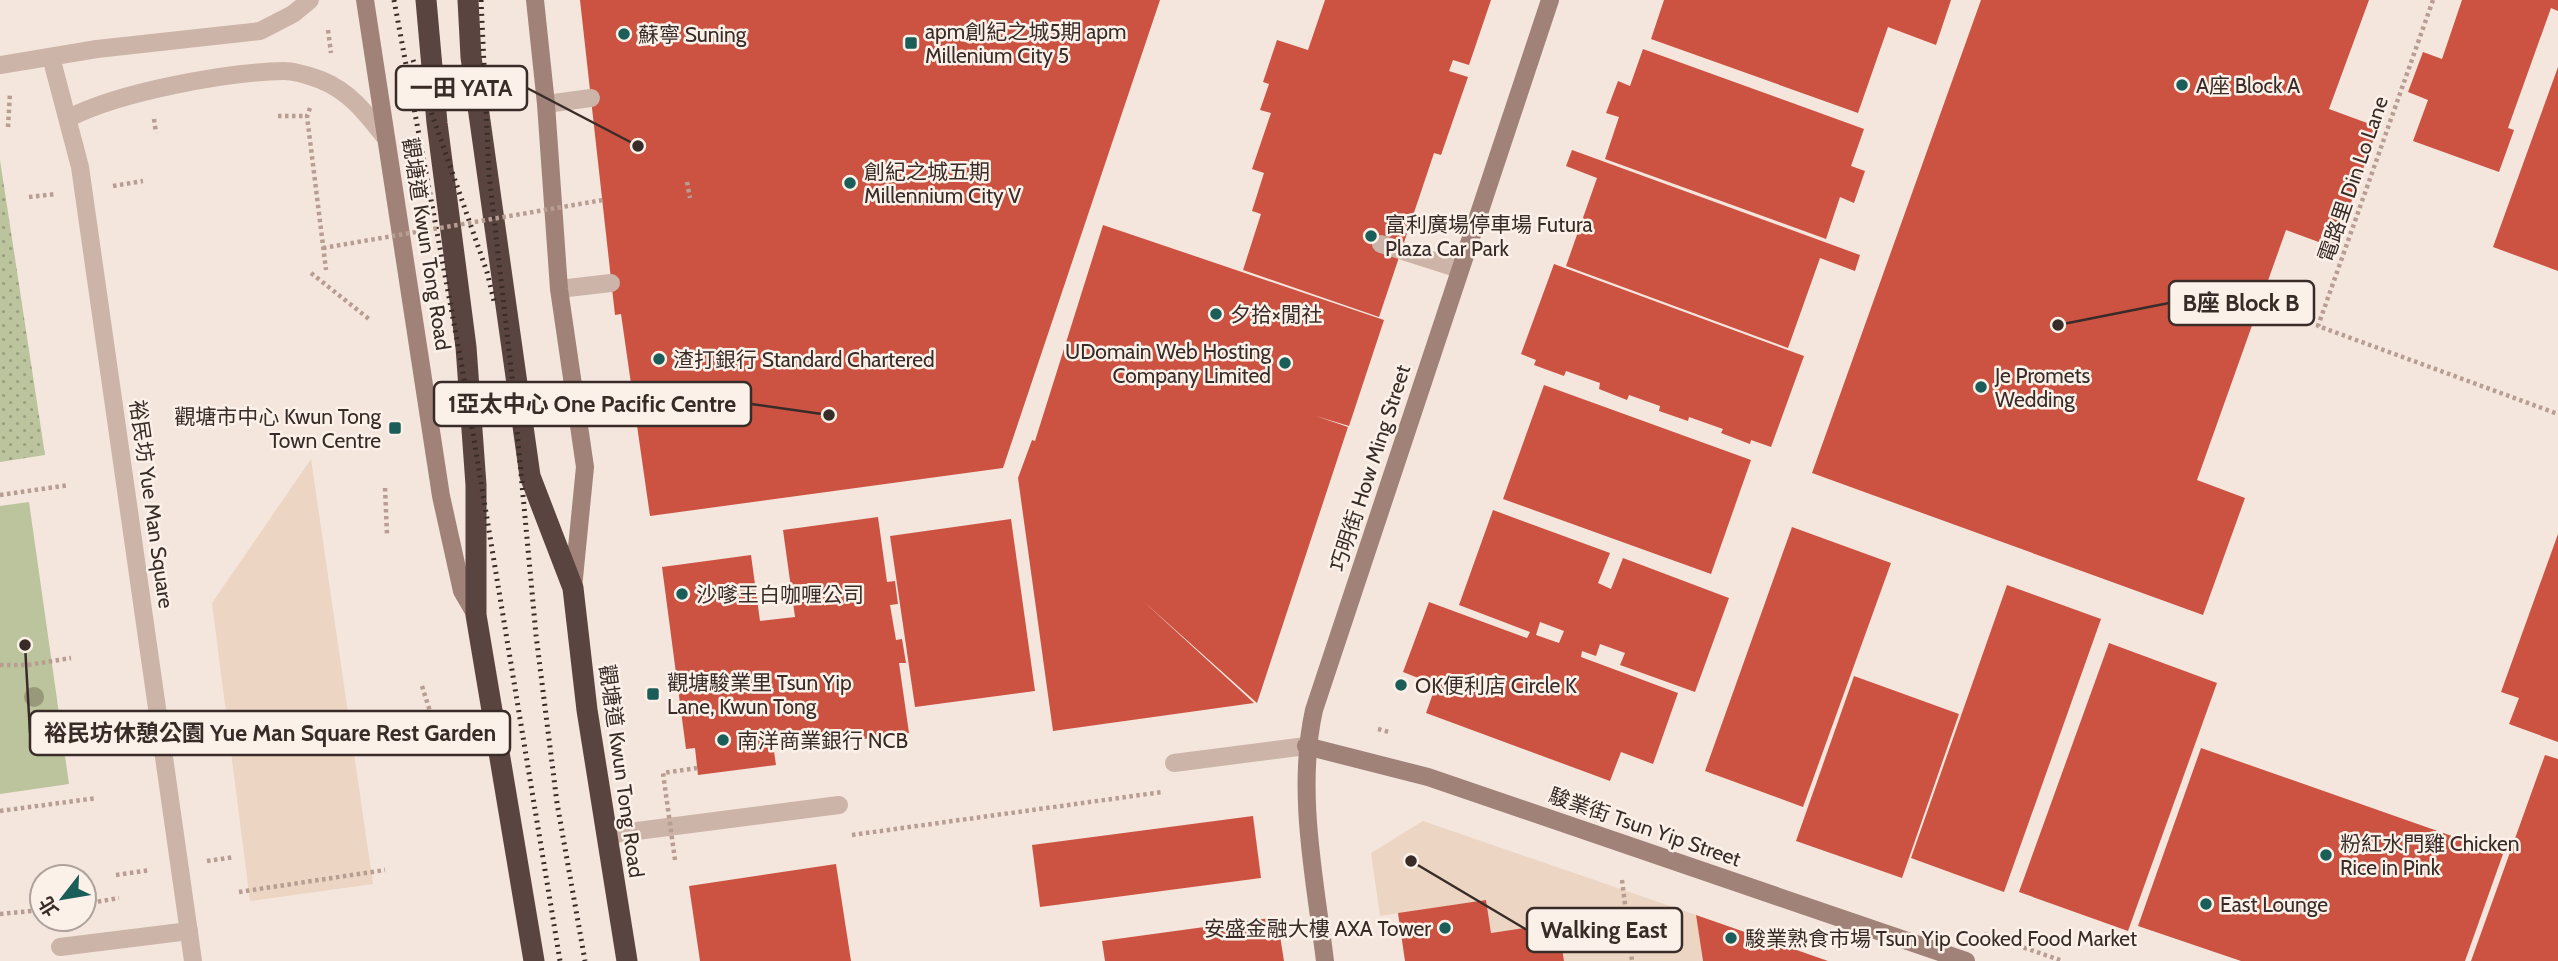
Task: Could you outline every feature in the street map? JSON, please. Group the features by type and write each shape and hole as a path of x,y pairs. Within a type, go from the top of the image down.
{"highway":[{"name":"觀塘道 Kwun Tong Road","path":"426,0 438,123 466,346 477,485 476,615 534,961"},
{"name":"觀塘道 Kwun Tong Road","path":"468,0 471,57 530,476 573,588 606,835 627,961"}],"street":[{"path":"0,65 151,42 260,31 293,14 310,0"},
{"name":"觀塘道 Kwun Tong Road","path":"365,0 441,496 462,591 476,615"},
{"name":"觀塘道 Kwun Tong Road","path":"535,0 547,104 559,289 585,467 573,588"},
{"name":"巧明街 How Ming Street","path":"1325,961 1312,858 1306,746 1314,710 1550,0"},
{"name":"裕民坊 Yue Man Square","path":"51,57 80,167 121,440 193,961"},
{"path":"69,118 107,103 150,91 287,71 320,80 347,93 384,136"},
{"path":"547,104 591,98"},
{"path":"1381,244 1459,269"},
{"path":"559,289 611,283"},
{"path":"1174,763 1306,746"},
{"name":"駿業街 Tsun Yip Street","path":"1306,746 1428,777 1966,961"},
{"path":"606,835 839,806"},
{"path":"60,947 189,931"}],"path":[{"name":"電路里 Din Lo Lane","path":"2433,0 2318,326 2558,414"},
{"path":"328,30 333,51 330,54"},
{"path":"8,127 10,98"},
{"path":"278,116 307,116 327,270"},
{"path":"118,185 143,181"},
{"path":"687,182 690,198"},
{"path":"29,197 51,195"},
{"path":"323,248 603,200"},
{"path":"312,273 369,319"},
{"path":"0,495 69,485"},
{"path":"385,488 387,534"},
{"path":"0,665 28,665 71,658"},
{"path":"422,686 435,727"},
{"path":"675,860 663,773 697,768"},
{"path":"849,835 1173,790"},
{"path":"0,811 97,798"},
{"path":"239,892 385,870"},
{"path":"1622,880 1632,961"},
{"path":"98,902 119,898"},
{"path":"0,914 28,911"}],"green space":[{"path":"0,160 45,455 0,462"},
{"path":"29,502 69,784 0,794 0,506"}],"shaded area":[{"path":"311,459 373,884 250,901 212,603"},
{"path":"1423,821 1696,915 1703,961 1564,961 1558,923 1491,933 1486,900 1380,916 1371,853"}],"building":[{"name":"創紀之城五期 Millennium City V","path":"580,0 1160,0 1003,468 650,516 621,314 615,315"},
{"path":"1325,0 1491,0 1469,65 1453,60 1449,71 1468,77 1441,155 1434,153 1379,317 1243,270 1261,214 1252,211 1264,173 1252,169 1271,113 1260,110 1269,84 1263,82 1277,40 1308,50"},
{"path":"1664,0 1951,0 1936,45 1888,27 1858,113 1651,39"},
{"path":"1981,0 2369,0 2329,109 2378,127 2335,248 2286,230 2197,480 2245,498 2203,615 1812,473"},
{"path":"2462,0 2558,0 2558,11 2551,8 2508,128 2514,130 2499,172 2413,141 2428,100 2408,92 2423,52 2442,59"},
{"path":"1643,49 1864,129 1851,166 1865,171 1854,203 1840,197 1826,239 1605,159 1619,117 1606,113 1618,81 1630,86"},
{"path":"2558,67 2558,271 2493,247"},
{"path":"1572,150 1860,255 1855,271 1820,258 1788,348 1566,266 1597,178 1566,166"},
{"path":"1103,225 1384,320 1349,426 1316,416 1348,427 1257,703 1143,601 1254,703 1053,731 1018,478 1032,440 1035,441"},
{"path":"1554,264 1804,356 1771,447 1751,440 1750,444 1721,433 1723,429 1689,417 1688,421 1659,411 1660,406 1629,395 1627,400 1599,389 1600,383 1566,371 1564,376 1534,365 1536,360 1521,354"},
{"path":"1544,385 1751,460 1711,574 1503,499"},
{"path":"1493,510 1610,553 1598,583 1611,589 1623,558 1729,598 1695,692 1620,665 1625,653 1600,644 1596,656 1582,651 1581,657 1678,693 1653,764 1621,752 1610,781 1426,713 1436,685 1403,672 1429,602 1527,638 1530,632 1459,605","holes":["1540,622 1564,631 1559,643 1536,635"]},
{"path":"878,517 887,582 895,581 898,604 890,605 896,640 902,639 906,663 899,663 909,733 813,746 812,733 772,738 776,765 698,775 695,748 686,749 662,567 751,555 760,621 795,617 783,530"},
{"path":"1011,519 1035,691 915,707 890,536"},
{"path":"1792,527 1891,563 1803,807 1705,771"},
{"path":"2558,534 2558,742 2509,724 2519,698 2501,692"},
{"path":"2007,585 2101,619 2004,892 1911,858"},
{"path":"2109,643 2217,683 2128,931 2019,892"},
{"path":"1854,676 1959,714 1902,878 1796,841"},
{"path":"2201,748 2503,854 2465,961 2241,961 2138,926"},
{"path":"2545,755 2558,759 2558,961 2471,961"},
{"path":"1253,816 1261,878 1040,907 1032,845"},
{"path":"836,864 851,961 700,961 689,886"},
{"name":"安盛金融大樓 AXA Tower","path":"1486,900 1491,933 1558,923 1564,961 1405,961 1398,913"},
{"name":"駿業熟食市場 Tsun Yip Cooked Food Market","path":"1696,915 1828,961 1703,961"},
{"path":"1277,917 1284,961 1105,961 1102,941"}],"railway":[{"path":"394,0 462,367 560,961"},
{"path":"481,0 489,174 512,377 536,635 557,803 585,961"},
{"path":"413,60 487,272 495,305"}],"place":[{"name":"蘇寧 Suning","path":"624,34"},
{"name":"apm創紀之城5期 apm Millenium City 5","path":"911,43"},
{"name":"A座 Block A","path":"2182,85"},
{"name":"一田 YATA","path":"638,146"},
{"name":"創紀之城五期 Millennium City V","path":"850,183"},
{"name":"富利廣場停車場 Futura Plaza Car Park","path":"1371,236"},
{"name":"夕拾×閒社","path":"1216,314"},
{"name":"B座 Block B","path":"2058,325"},
{"name":"渣打銀行 Standard Chartered","path":"659,359"},
{"name":"UDomain Web Hosting Company Limited","path":"1285,363"},
{"name":"Je Promets Wedding","path":"1981,387"},
{"name":"1亞太中心 One Pacific Centre","path":"829,415"},
{"name":"觀塘市中心 Kwun Tong Town Centre","path":"395,428"},
{"name":"沙嗲王白咖喱公司","path":"682,594"},
{"name":"裕民坊休憩公園 Yue Man Square Rest Garden","path":"25,645"},
{"name":"OK便利店 Circle K","path":"1401,685"},
{"name":"觀塘駿業里 Tsun Yip Lane, Kwun Tong","path":"653,694"},
{"name":"南洋商業銀行 NCB","path":"723,740"},
{"name":"粉紅水門雞 Chicken Rice in Pink","path":"2326,855"},
{"name":"Walking East","path":"1411,861"},
{"name":"East Lounge","path":"2206,904"},
{"name":"安盛金融大樓 AXA Tower","path":"1445,928"},
{"name":"駿業熟食市場 Tsun Yip Cooked Food Market","path":"1731,938"}]}
